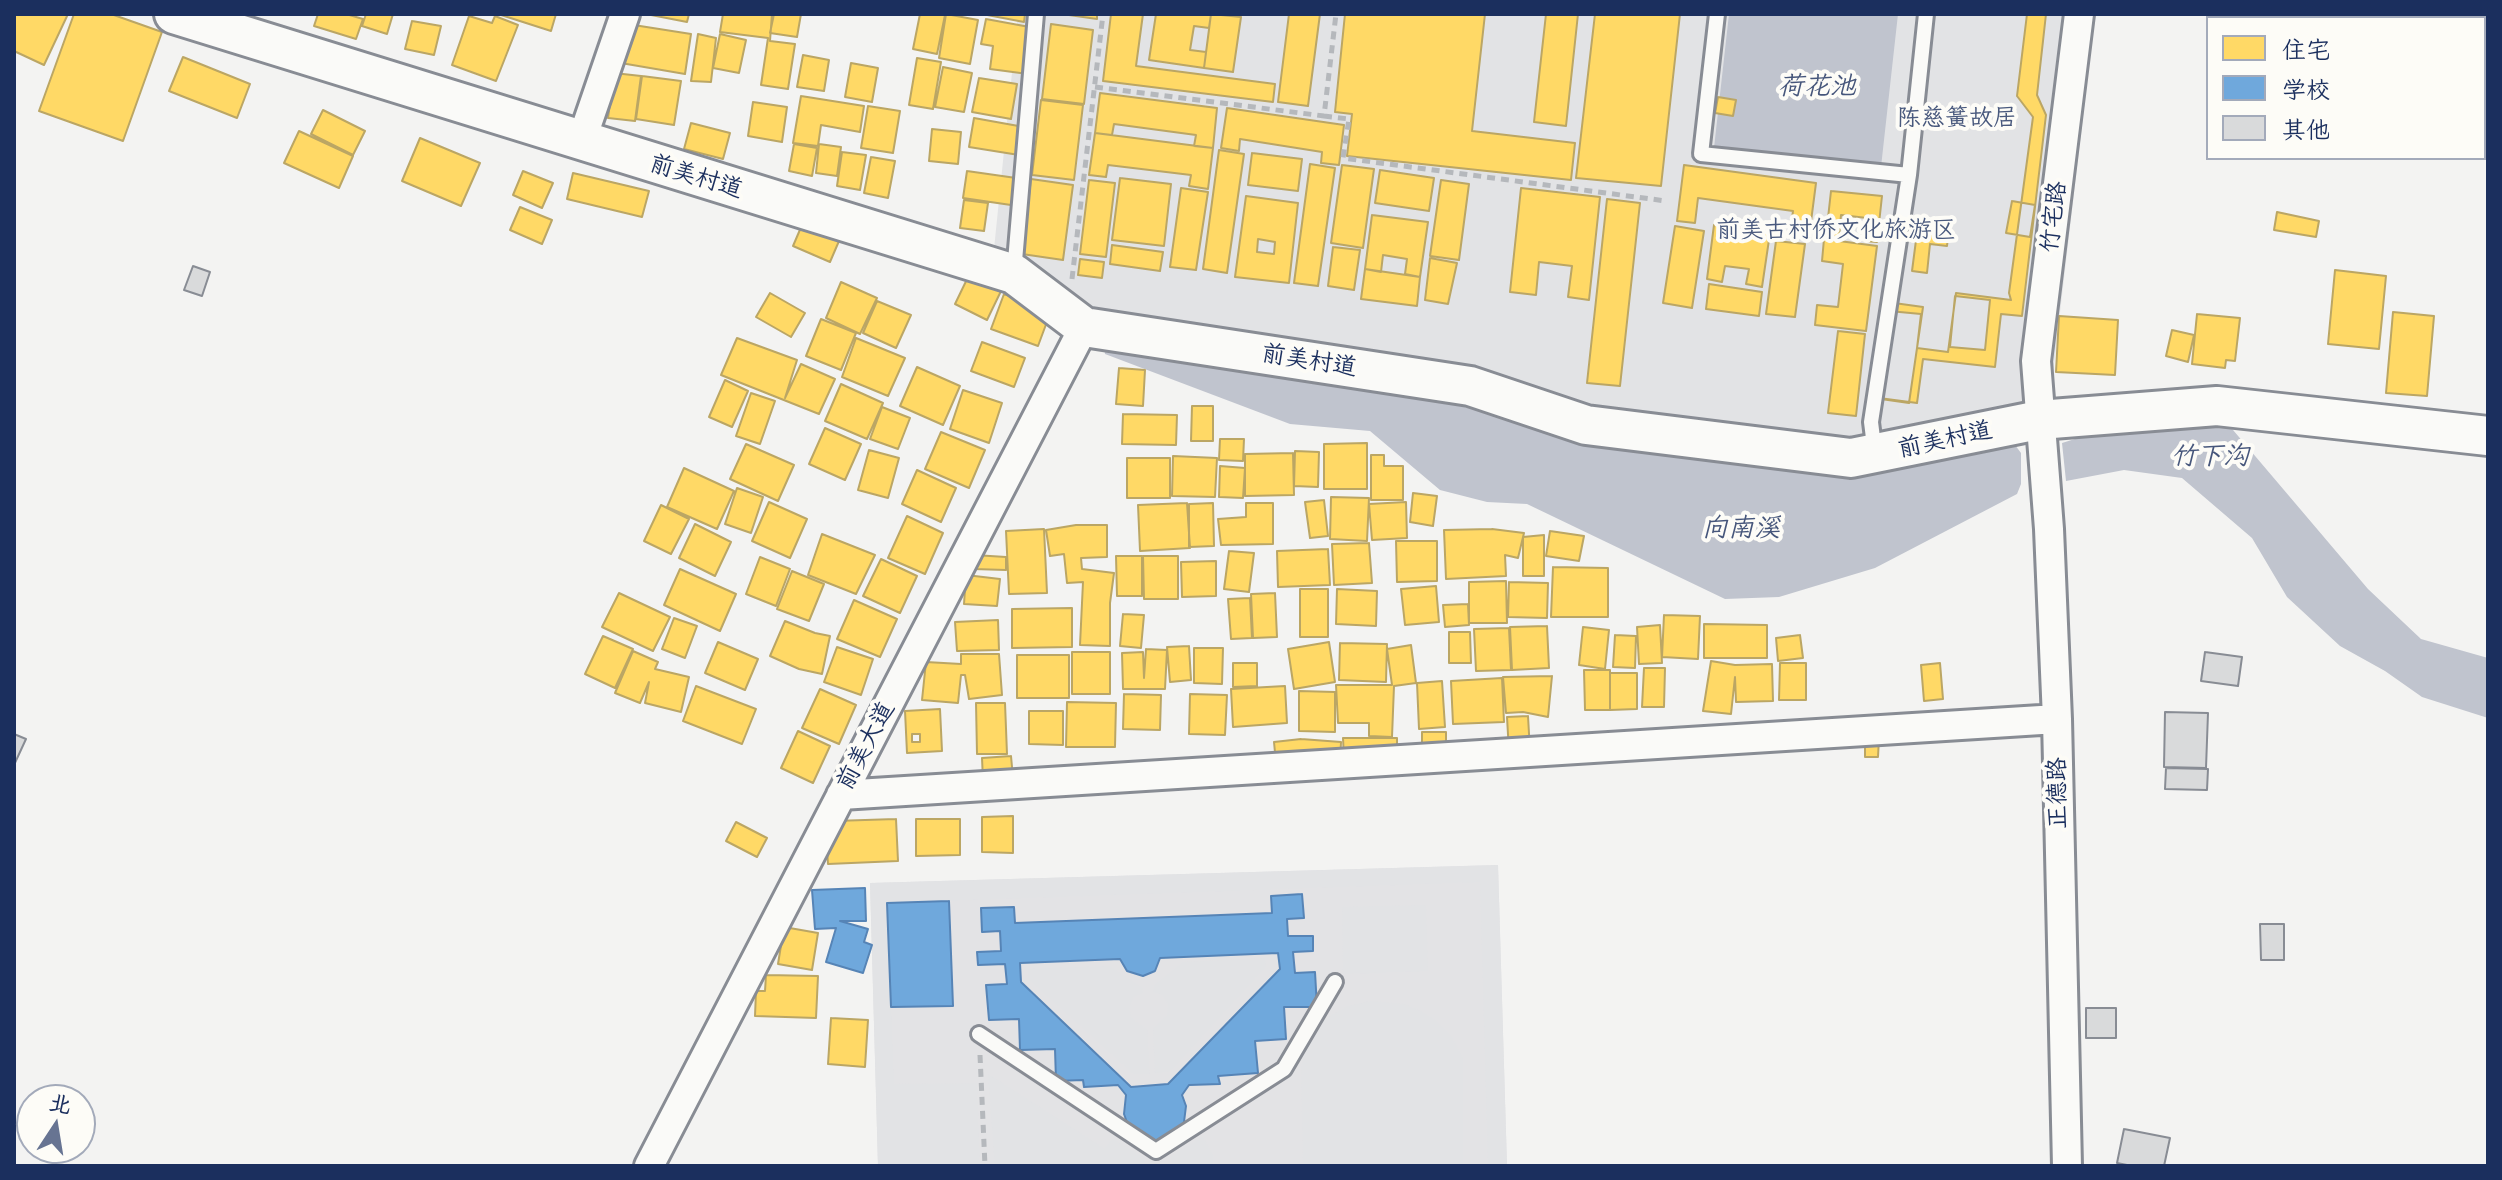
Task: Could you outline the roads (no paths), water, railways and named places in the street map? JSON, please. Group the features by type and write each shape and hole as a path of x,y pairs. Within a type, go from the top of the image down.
{"street":[{"name":"前美村道","path":"174,14 1014,274 1076,321 1470,386 1586,425 1851,458 2039,420 2217,406 2488,436"},
{"path":"581,142 625,14"},
{"name":"竹宅路","path":"2039,420 2036,361 2079,14"},
{"name":"前美大道","path":"649,1166 841,795 1076,321"},
{"name":"正德路","path":"2039,420 2049,529 2057,719 2067,1166"},
{"path":"841,795 2057,719"}],"lane":[{"path":"1014,274 1036,14"},
{"path":"1717,14 1701,154 1909,175"},
{"path":"1875,454 1871,422 1909,175 1926,14"},
{"path":"979,1034 1157,1158 1284,1069 1335,982"}],"water":[{"name":"荷花池","path":"1729,14 1898,14 1881,167 1714,148"},
{"name":"向南溪","path":"1113,342 1851,472 2015,445 2021,453 2021,484 2017,494 1875,568 1779,597 1725,599 1527,504 1487,502 1440,490 1370,431 1290,424 1105,354 1104,347"},
{"name":"竹下沟","path":"2222,417 2368,589 2421,639 2488,658 2488,718 2422,697 2385,671 2340,646 2287,597 2252,538 2182,478 2124,470 2066,481 2062,443 2104,430"}],"park label":[{"name":"陈慈簧故居","path":"1957,118"},
{"name":"前美古村侨文化旅游区","path":"1836,230"}]}
